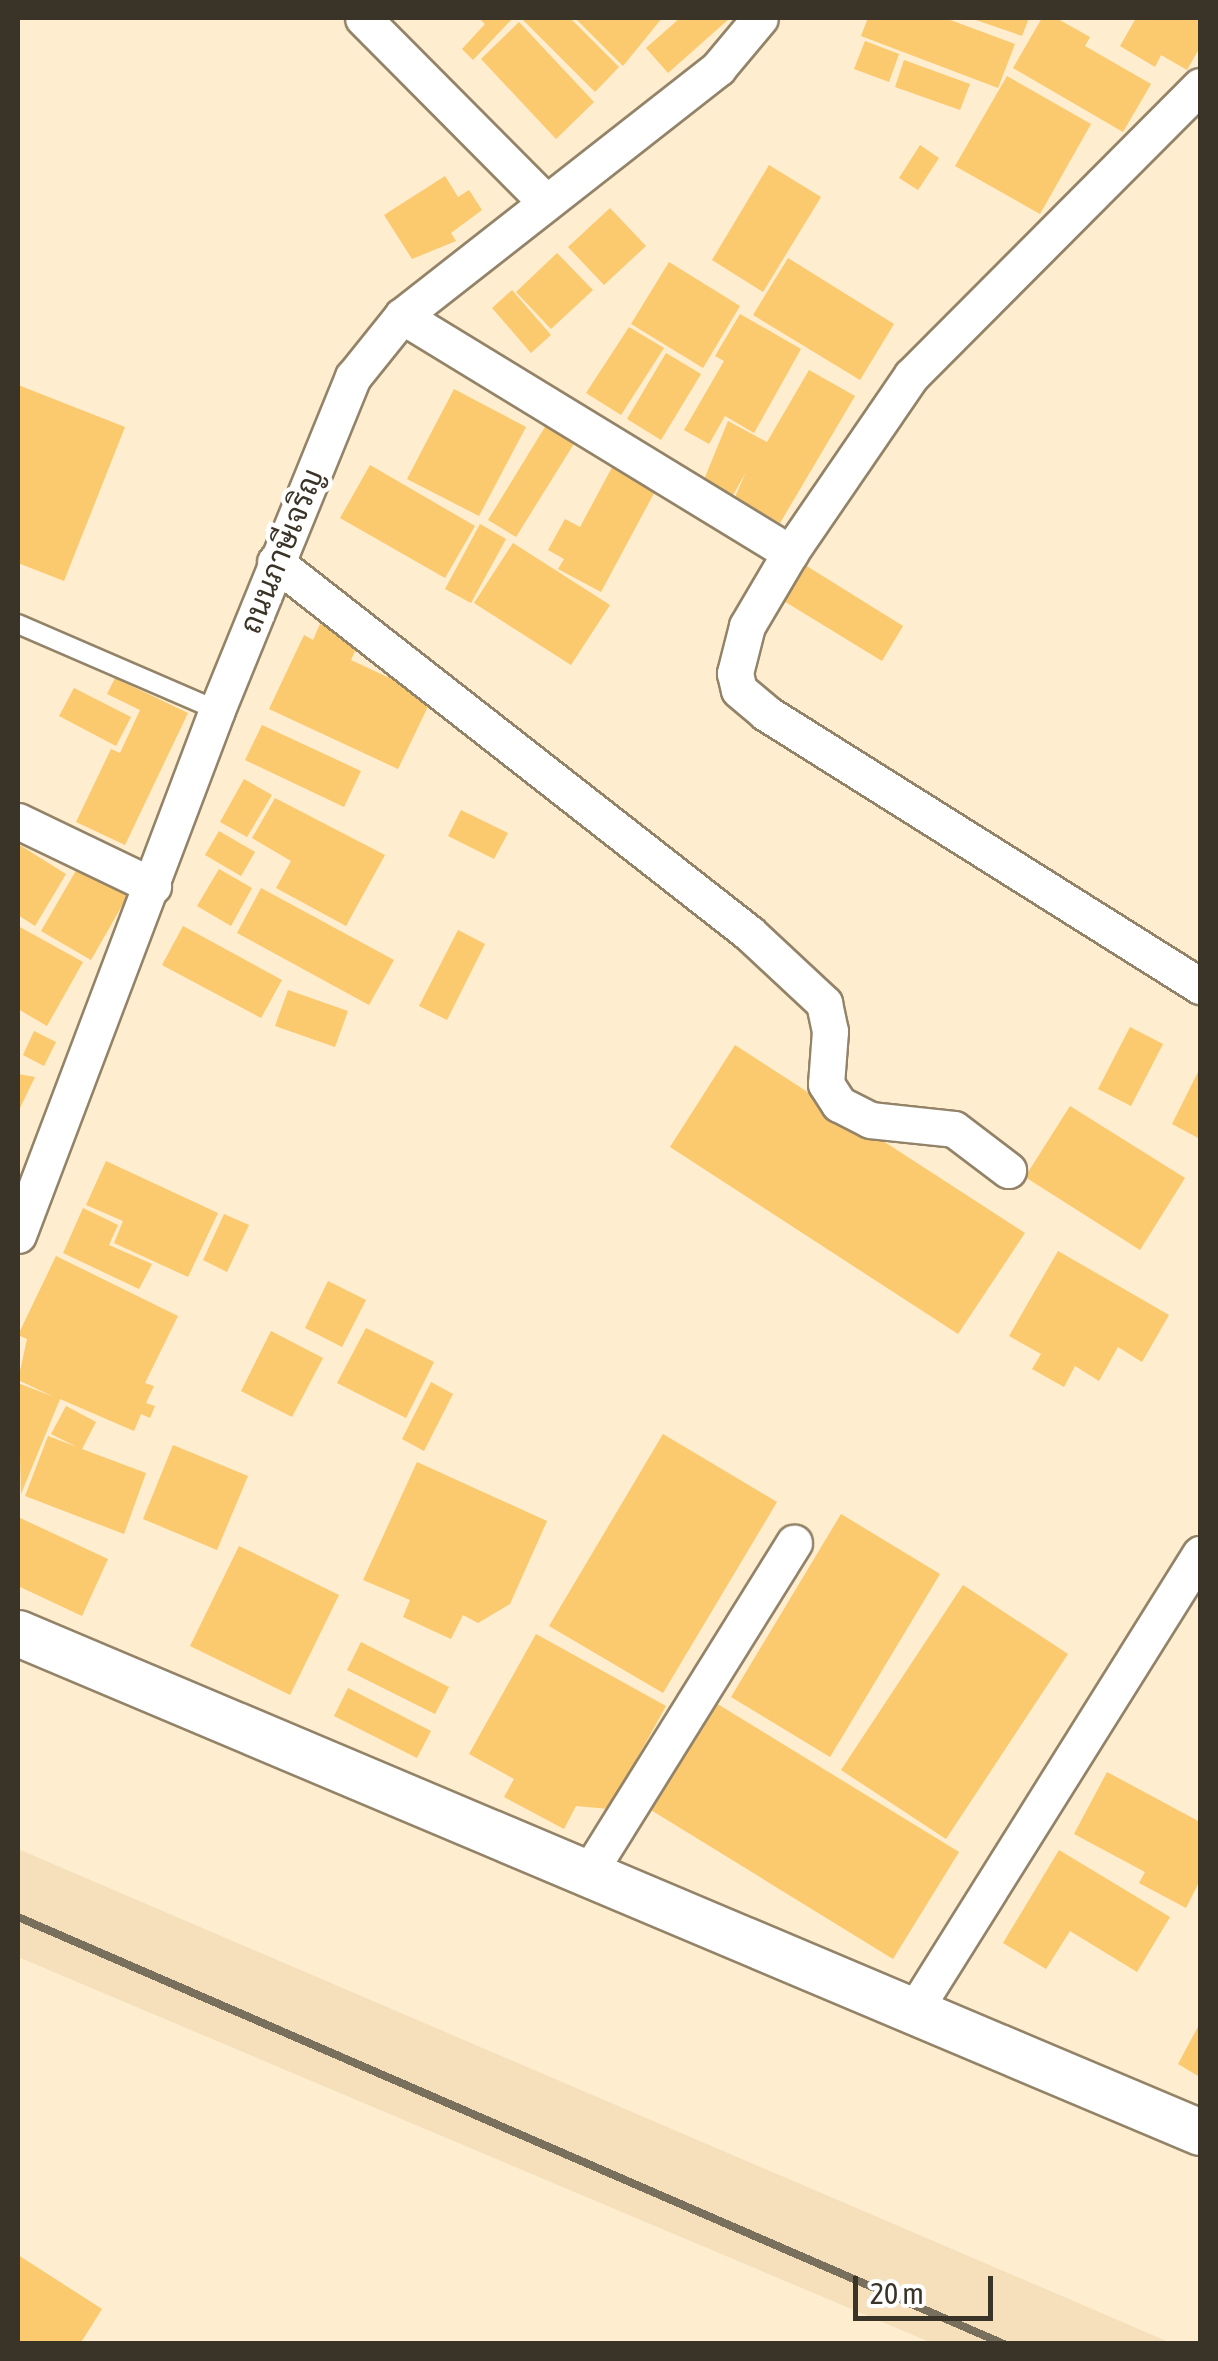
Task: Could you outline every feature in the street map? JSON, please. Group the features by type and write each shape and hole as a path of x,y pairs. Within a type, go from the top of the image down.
{"street":[{"path":"363,18 546,202"},
{"name":"ถนนภาษีเจริญ","path":"21,1217 154,886 216,710 353,377 402,316 718,68 760,18"},
{"path":"1200,86 911,376 790,554 737,655 744,696 1200,986"},
{"path":"402,316 790,554"},
{"path":"275,562 749,933 824,1003 830,1031 826,1084 838,1104 870,1120 954,1129 1008,1170"},
{"path":"18,821 154,886"},
{"path":"590,1872 794,1542"},
{"path":"914,2009 1200,1554"},
{"path":"18,1634 1200,2132"}],"lane":[{"path":"18,624 216,710"}],"shaded area":[{"path":"18,1849 1171,2343 932,2343 18,1957"}],"building":[{"path":"479,18 511,20 473,60 462,49 485,24"},
{"path":"521,18 570,18 619,67 595,92"},
{"path":"575,18 662,18 623,66"},
{"path":"680,18 730,18 668,73 646,48"},
{"path":"868,18 945,18 1015,44 998,88 861,36"},
{"path":"970,18 1029,18 1022,36"},
{"path":"1042,18 1056,18 1090,37 1085,46 1151,84 1123,132 1013,68"},
{"path":"1136,18 1200,18 1200,47 1187,70 1161,55 1155,67 1120,46"},
{"path":"519,22 594,102 556,139 481,59"},
{"path":"865,41 899,54 889,82 854,69"},
{"path":"904,60 970,84 960,110 895,87"},
{"path":"1007,76 1091,124 1040,214 955,166"},
{"path":"920,145 939,158 918,190 899,178"},
{"path":"769,165 821,197 763,292 712,260"},
{"path":"445,176 458,197 469,190 482,210 451,233 456,241 412,259 384,215"},
{"path":"610,208 646,246 604,285 568,247"},
{"path":"557,253 593,290 551,329 516,292"},
{"path":"788,258 894,324 860,380 753,315"},
{"path":"669,262 740,306 703,368 631,324"},
{"path":"512,290 551,335 531,353 492,308"},
{"path":"740,314 801,349 754,433 725,416 709,444 684,430 724,361 715,356"},
{"path":"629,327 664,348 621,415 586,393"},
{"path":"666,353 701,374 661,440 627,419"},
{"path":"809,370 855,396 780,523 735,497 746,472 732,497 703,482 728,421 767,442"},
{"path":"18,385 125,427 64,581 18,563"},
{"path":"454,389 526,427 479,516 407,479"},
{"path":"551,417 580,434 516,537 488,520"},
{"path":"617,458 660,482 601,592 558,569 564,559 548,550 565,519 580,527"},
{"path":"370,465 475,526 445,578 340,518"},
{"path":"480,524 506,539 471,603 445,589"},
{"path":"513,543 610,605 571,665 474,603"},
{"path":"797,560 903,626 882,661 774,595"},
{"path":"320,624 359,642 351,660 432,698 398,769 269,709 304,635 313,640"},
{"path":"115,678 188,713 125,845 76,822 111,749 120,753 140,710 107,694"},
{"path":"74,688 131,717 116,746 59,716"},
{"path":"262,725 361,771 344,807 245,760"},
{"path":"244,779 272,795 247,837 220,822"},
{"path":"275,798 385,855 346,926 276,888 291,861 252,838"},
{"path":"461,810 508,833 494,859 448,836"},
{"path":"219,831 255,852 241,876 205,855"},
{"path":"18,844 66,874 35,926 18,915"},
{"path":"81,862 131,890 91,960 41,931"},
{"path":"219,869 252,888 231,926 197,906"},
{"path":"261,888 394,960 369,1005 237,933"},
{"path":"18,926 83,962 47,1026 18,1009"},
{"path":"183,926 282,980 261,1018 162,965"},
{"path":"458,930 485,944 447,1020 419,1006"},
{"path":"288,990 348,1011 335,1047 275,1026"},
{"path":"1130,1027 1163,1044 1131,1106 1098,1089"},
{"path":"34,1031 56,1042 44,1066 23,1055"},
{"path":"735,1045 1025,1233 958,1334 670,1147"},
{"path":"1200,1068 1200,1139 1172,1124"},
{"path":"18,1074 35,1077 18,1112"},
{"path":"1070,1106 1185,1178 1140,1250 1025,1177"},
{"path":"106,1161 218,1213 188,1277 114,1243 123,1221 86,1205"},
{"path":"83,1208 118,1225 109,1245 152,1264 139,1289 63,1253"},
{"path":"224,1214 249,1225 227,1272 203,1260"},
{"path":"1058,1251 1169,1315 1142,1362 1118,1347 1099,1381 1075,1366 1064,1387 1032,1369 1041,1354 1009,1336"},
{"path":"56,1256 178,1316 145,1383 154,1386 146,1403 155,1406 150,1418 141,1414 134,1431 60,1399 21,1494 18,1383 54,1397 18,1380 27,1339 18,1335"},
{"path":"328,1281 366,1300 342,1347 305,1328"},
{"path":"366,1328 434,1362 406,1418 337,1383"},
{"path":"271,1331 323,1358 292,1417 241,1391"},
{"path":"431,1382 453,1394 424,1451 402,1439"},
{"path":"66,1406 96,1422 82,1449 146,1473 124,1534 25,1496 48,1436 77,1447 51,1434"},
{"path":"663,1434 777,1502 663,1693 549,1626"},
{"path":"173,1445 248,1476 217,1550 143,1519"},
{"path":"417,1462 547,1521 510,1604 478,1623 463,1615 451,1639 403,1617 410,1600 363,1580"},
{"path":"841,1514 940,1574 830,1757 731,1697"},
{"path":"18,1517 108,1559 82,1616 18,1586"},
{"path":"239,1546 339,1595 290,1695 190,1646"},
{"path":"963,1585 1068,1654 946,1839 841,1770"},
{"path":"536,1634 666,1706 609,1809 576,1806 564,1829 504,1797 514,1779 469,1754"},
{"path":"361,1642 449,1687 435,1714 347,1670"},
{"path":"348,1688 431,1731 417,1758 334,1716"},
{"path":"711,1700 959,1852 893,1959 646,1807"},
{"path":"1107,1772 1200,1822 1200,1880 1186,1908 1139,1883 1145,1872 1074,1834"},
{"path":"1059,1850 1170,1917 1137,1972 1070,1931 1046,1969 1003,1943"},
{"path":"1200,2023 1200,2077 1178,2064"},
{"path":"18,2255 102,2309 80,2344 18,2344"}],"railway":[{"path":"18,1917 1004,2344"}]}
